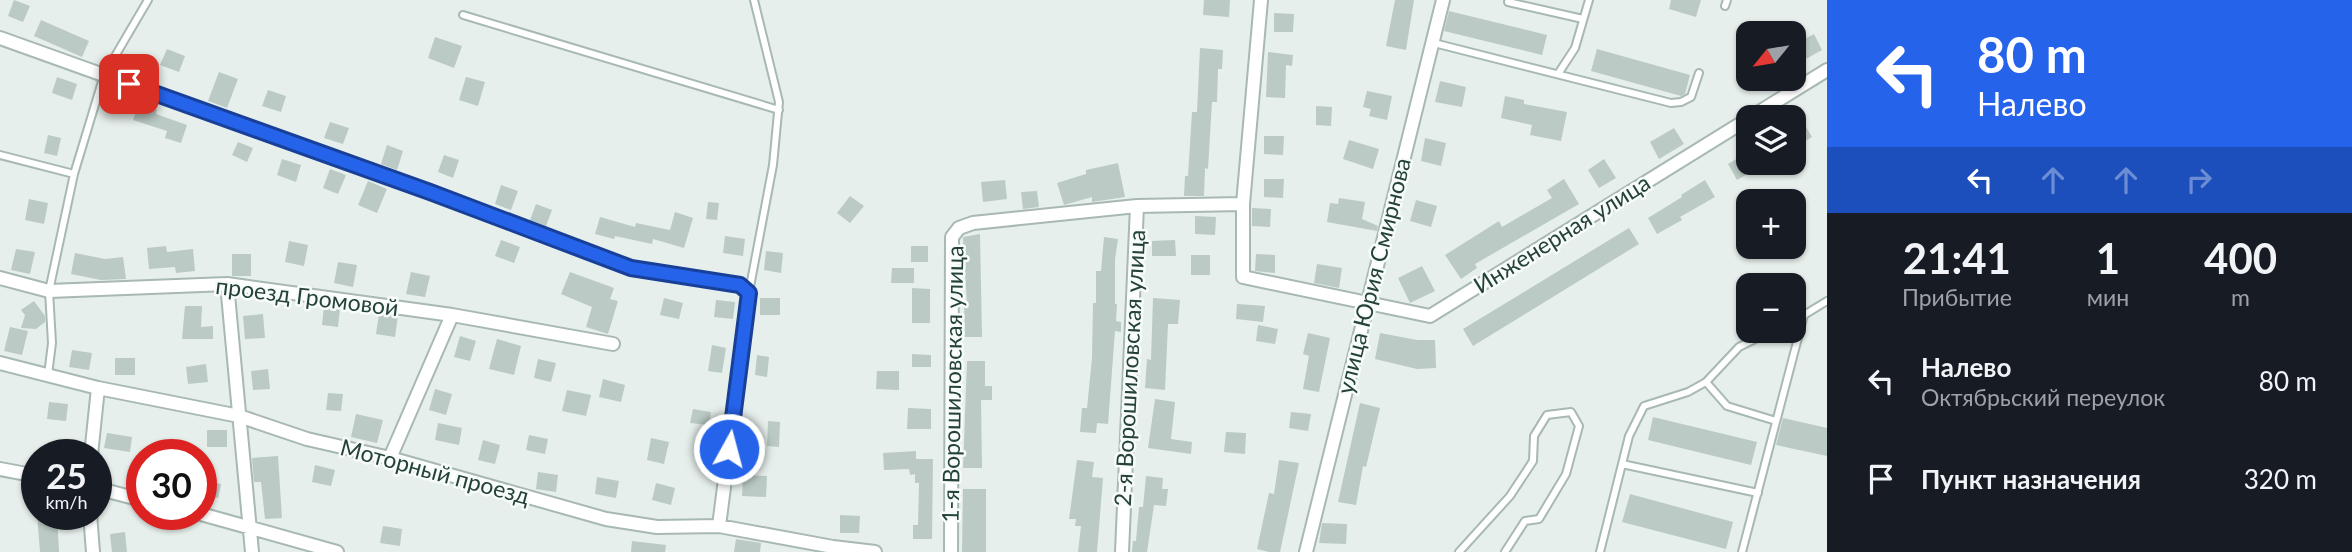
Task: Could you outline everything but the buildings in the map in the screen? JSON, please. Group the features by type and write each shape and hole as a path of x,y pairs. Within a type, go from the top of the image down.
{"street":[{"path":"1243,204 1261,0"},
{"name":"улица Юрия Смирнова","path":"1306,552 1443,0"},
{"path":"0,38 430,192 631,268 740,285 749,293 719,526"},
{"name":"Инженерная улица","path":"1771,105 1827,70"},
{"name":"Инженерная улица","path":"1243,204 1243,276 1430,317 1736,127"},
{"name":"2-я Ворошиловская улица","path":"1122,552 1137,206 1243,204"},
{"name":"1-я Ворошиловская улица","path":"951,552 952,237 959,228 973,223 1137,206"},
{"name":"проезд Громовой","path":"0,278 49,290 228,284 452,315 613,344"},
{"path":"228,284 251,552"},
{"path":"390,458 452,315"},
{"name":"Моторный проезд","path":"0,363 98,388 240,416 307,439 390,458 606,519 657,527 719,526 875,552"},
{"path":"93,439 98,388"},
{"path":"0,469 21,473"},
{"path":"217,518 338,552"},
{"path":"91,530 93,552"}],"lane":[{"path":"48,375 52,343 49,290 74,174 104,75 148,0"},
{"path":"749,293 773,165 779,110 754,0"},
{"path":"1558,74 1575,48 1589,0"},
{"path":"1508,2 1583,19"},
{"path":"463,15 779,110"},
{"path":"1433,43 1671,103 1691,97 1699,73"},
{"path":"0,155 74,174"},
{"path":"1806,314 1827,301"},
{"path":"1600,552 1629,436 1644,406 1688,392 1706,382 1739,348 1748,343"},
{"path":"1742,552 1797,343"},
{"path":"1706,382 1727,406 1776,421"},
{"path":"1459,552 1510,496 1533,461 1534,436 1547,415 1571,412 1580,426 1566,474 1539,519 1525,521 1505,552"},
{"path":"1622,464 1758,493"}],"route":[{"path":"129,84 430,192 631,268 740,285 749,293 729,449"}]}
